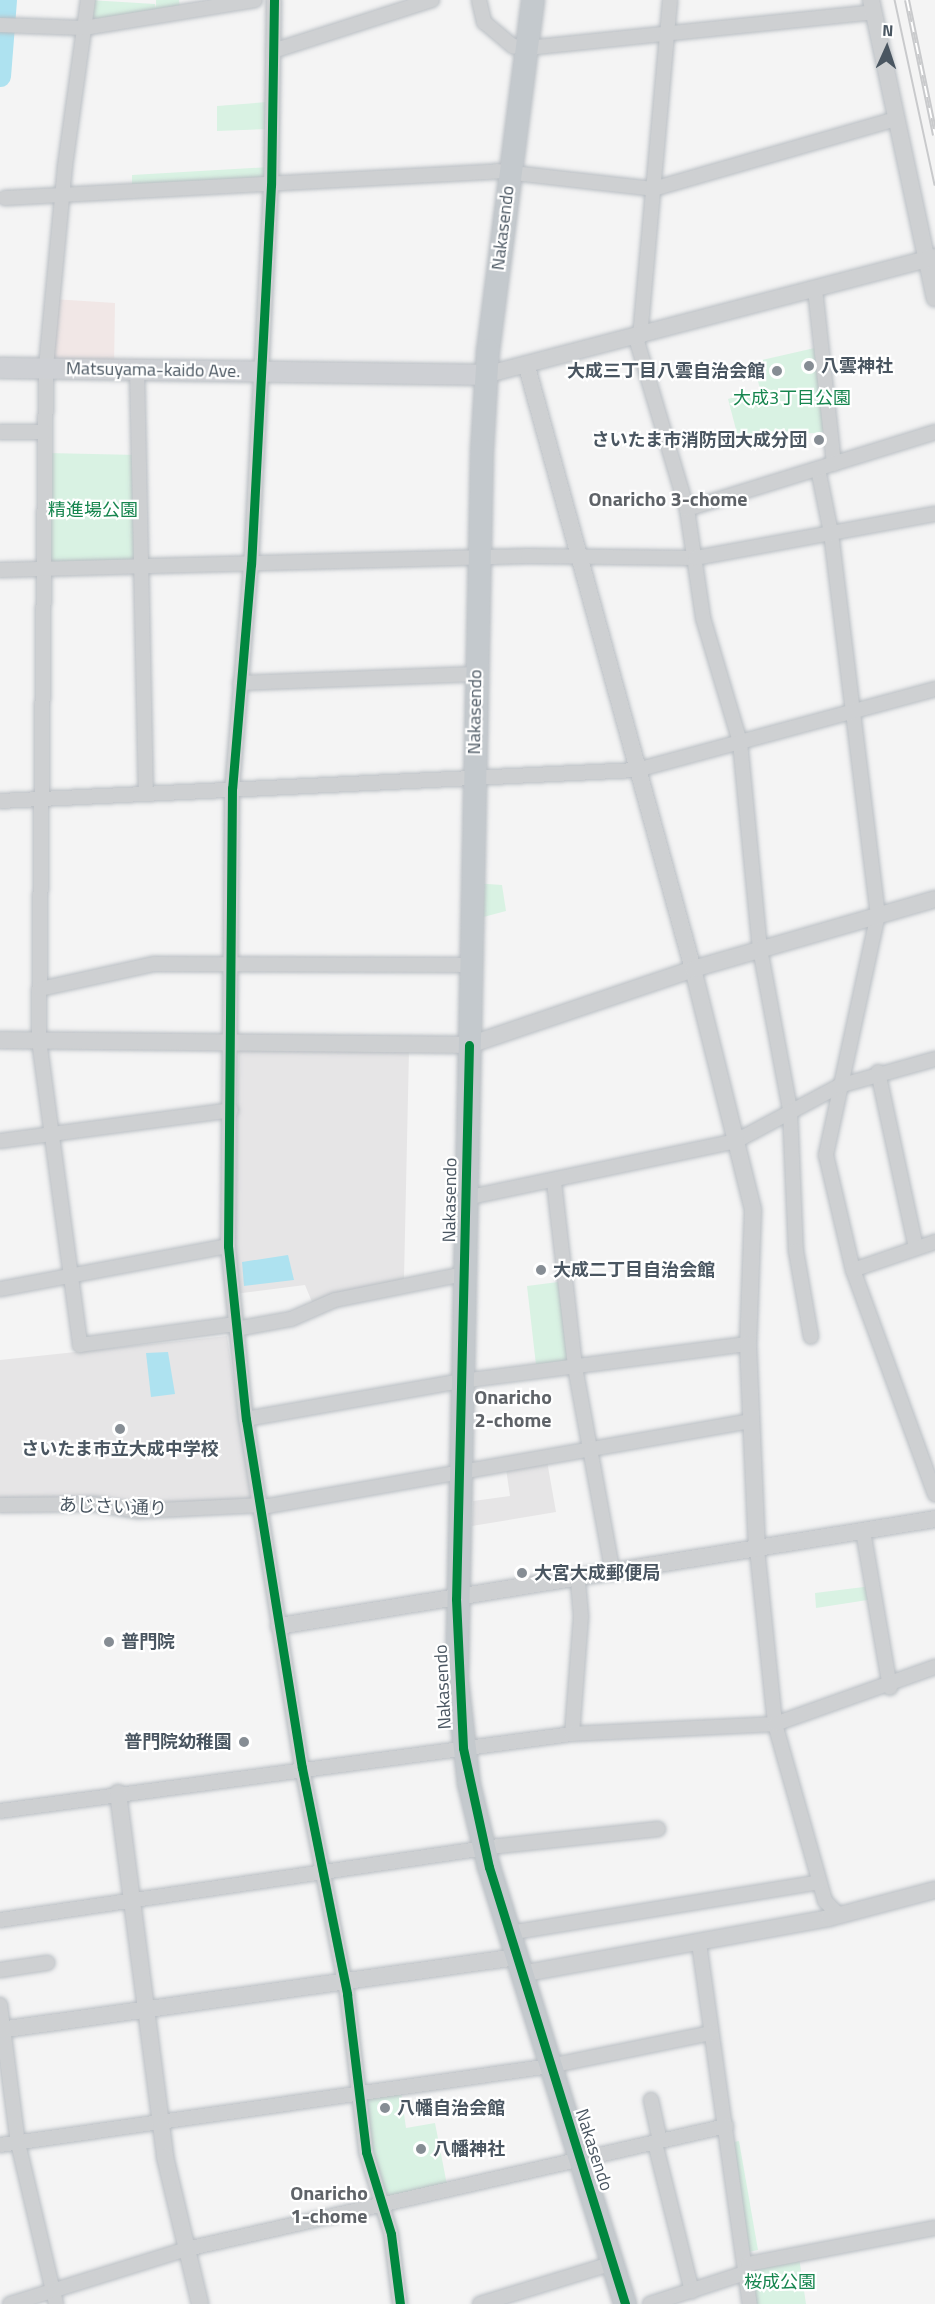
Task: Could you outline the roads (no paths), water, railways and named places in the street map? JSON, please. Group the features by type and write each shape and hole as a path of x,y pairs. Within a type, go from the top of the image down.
{"highway":[{"name":"Nakasendo","path":"533,0 485,375 478,557 456,1599 463,1748 484,1851 625,2304"}],"main road":[{"name":"Matsuyama-kaido Ave.","path":"0,368 485,375"}],"street":[{"path":"88,0 61,198 46,368 39,1040 80,1345 291,1318 335,1300 464,1274"},
{"path":"5,26 84,28 255,0"},
{"path":"274,0 271,185 251,564 232,788 229,962 231,1110 228,1246 246,1419 263,1506 279,1626 302,1768 321,1875 345,1980 366,2152 381,2205 400,2304"},
{"path":"273,51 432,0"},
{"path":"479,0 484,22 513,46 527,48 666,35 872,6 895,119 930,258 935,298"},
{"path":"670,0 638,337 687,509 703,618 740,742 760,949 790,1110 796,1251 811,1336"},
{"path":"4,198 61,198 510,172 653,189 895,119"},
{"path":"485,375 527,368 930,258"},
{"path":"815,289 834,464"},
{"path":"527,368 693,969 753,1210 748,1344 751,1421 757,1549 775,1724 825,1901 839,1915"},
{"path":"137,369 146,793"},
{"path":"0,432 45,432"},
{"path":"687,509 935,432"},
{"path":"818,469 831,533 878,914 838,1086 826,1155 853,1270 935,1494"},
{"path":"0,570 478,557 695,558 935,514"},
{"path":"240,683 476,674"},
{"path":"0,801 638,770 935,689"},
{"path":"0,1040 231,1039 469,1044 693,969 935,899"},
{"path":"40,989 154,964 229,962 470,965"},
{"path":"466,1198 554,1182 736,1141 838,1086 878,1072 935,1059"},
{"path":"878,1072 916,1248"},
{"path":"0,1141 231,1110"},
{"path":"554,1182 575,1367 588,1449 613,1574"},
{"path":"853,1270 935,1242"},
{"path":"0,1289 228,1246"},
{"path":"246,1419 462,1381 748,1344"},
{"name":"あじさい通り","path":"0,1506 94,1504 138,1511 263,1506 751,1421"},
{"path":"279,1626 578,1580 935,1519"},
{"path":"863,1531 890,1688"},
{"path":"572,1734 581,1616 578,1580"},
{"path":"0,1811 302,1768 572,1734 775,1724 890,1688 935,1667"},
{"path":"118,1793 159,2121 200,2304"},
{"path":"0,1920 484,1851 658,1829"},
{"path":"509,1933 819,1882"},
{"path":"2,2029 345,1980 519,1965 699,1943 839,1915 935,1890"},
{"path":"699,1943 748,2268 750,2304"},
{"path":"0,1970 47,1963"},
{"path":"0,2005 18,2143 54,2298"},
{"path":"0,2145 550,2066 711,2033"},
{"path":"651,2100 658,2142 692,2291"},
{"path":"10,2304 54,2298 187,2249 726,2126"},
{"path":"650,2304 692,2291 748,2268 935,2228"},
{"path":"480,2304 613,2263"}],"water":[{"path":"288,1255 294,1280 244,1286 242,1262"},
{"path":"168,1352 175,1394 151,1397 146,1353"}],"waterway":[{"path":"0,76 6,0"}],"tram line":[{"path":"895,0 935,185"}],"railway":[{"path":"907,0 935,135"}],"place":[{"name":"八雲神社","path":"809,366"},
{"name":"大成三丁目八雲自治会館","path":"777,371"},
{"name":"さいたま市消防団大成分団","path":"819,440"},
{"name":"大成二丁目自治会館","path":"541,1270"},
{"name":"さいたま市立大成中学校","path":"120,1429"},
{"name":"大宮大成郵便局","path":"522,1573"},
{"name":"普門院","path":"109,1642"},
{"name":"普門院幼稚園","path":"244,1742"},
{"name":"八幡自治会館","path":"385,2108"},
{"name":"八幡神社","path":"421,2149"}],"district":[{"name":"Onaricho 3-chome","path":"668,498"},
{"name":"Onaricho 2-chome","path":"513,1408"},
{"name":"Onaricho 1-chome","path":"329,2204"}],"park label":[{"name":"大成3丁目公園","path":"792,398"},
{"name":"精進場公園","path":"93,510"},
{"name":"桜成公園","path":"780,2282"}]}
